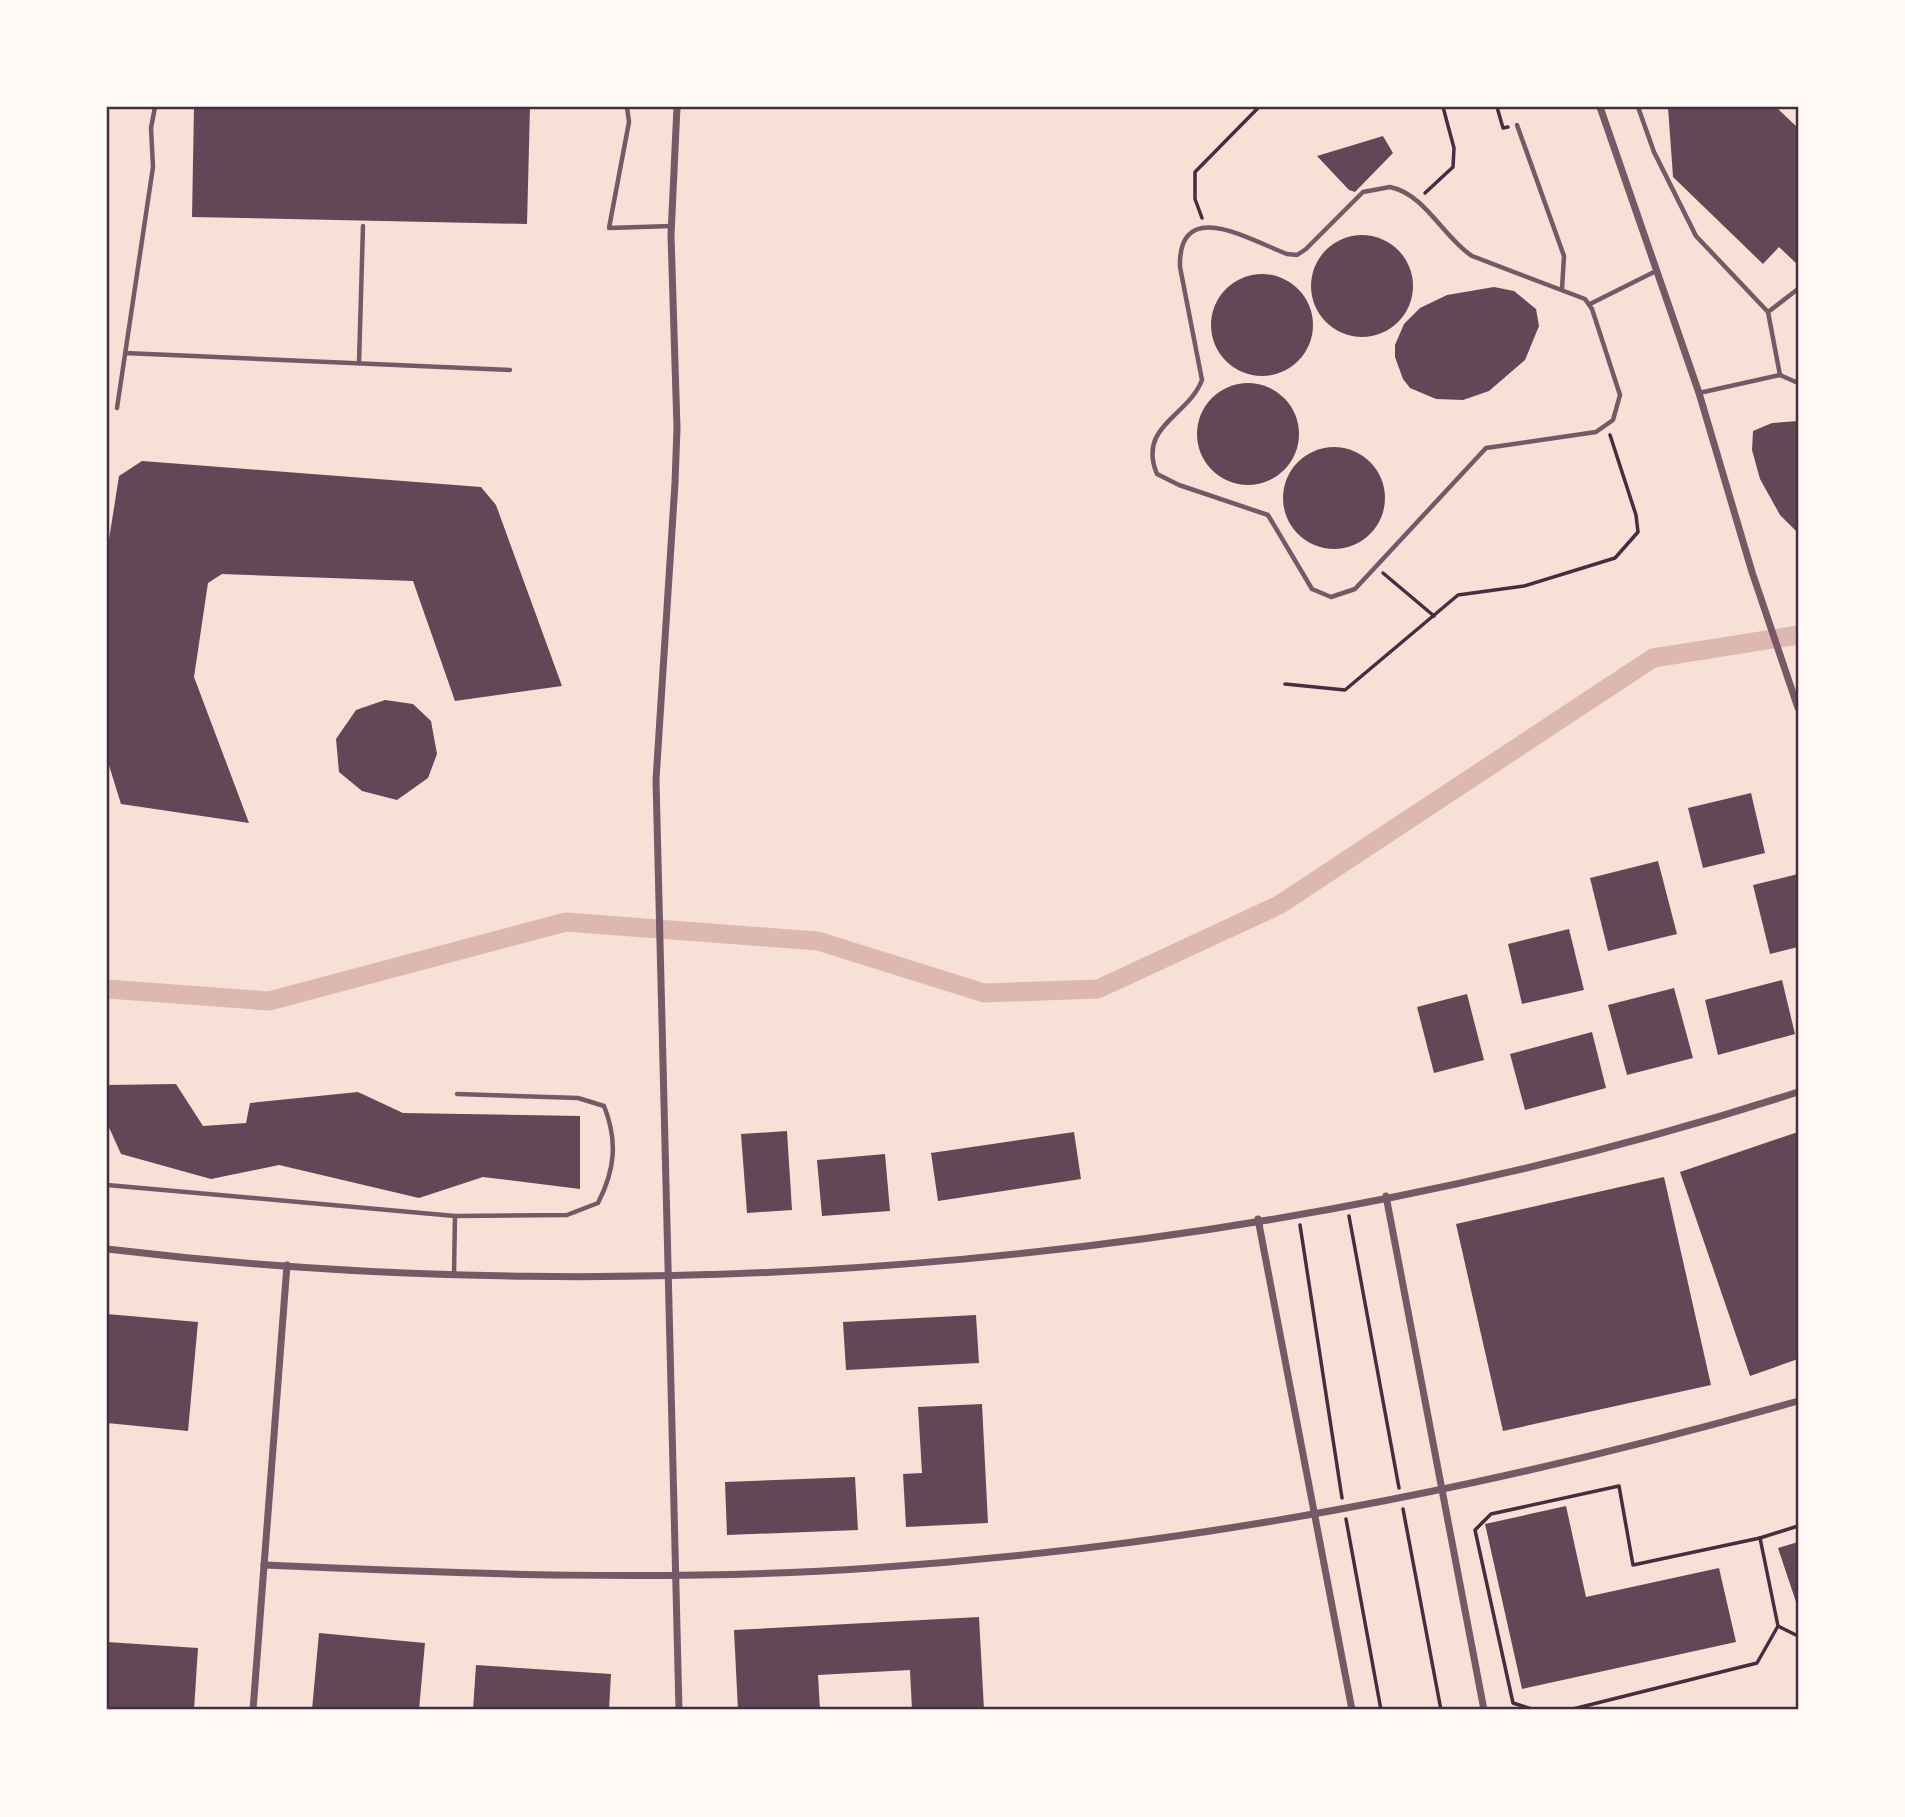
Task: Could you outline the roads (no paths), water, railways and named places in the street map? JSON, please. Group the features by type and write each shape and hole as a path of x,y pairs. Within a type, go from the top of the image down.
{"street":[{"path":"677,107 671,226 677,428 658,707 656,863 679,1710"},
{"path":"1600,107 1699,393 1752,572 1798,708"},
{"path":"107,1249 287,1265 454,1275 667,1273 891,1265 1108,1242 1346,1204 1537,1163 1798,1092"},
{"path":"1386,1196 1484,1710"},
{"path":"1258,1219 1352,1710"},
{"path":"253,1710 287,1265"},
{"path":"264,1565 430,1572 675,1576 871,1568 1022,1556 1234,1529 1442,1491 1654,1443 1798,1401"}],"lane":[{"path":"117,408 153,167 151,128 155,107"},
{"path":"627,107 629,122 609,228 671,226"},
{"path":"1638,107 1654,152 1696,236 1768,312 1780,375"},
{"path":"1517,125 1564,256 1562,289"},
{"path":"1390,187 1406,192 1417,201 1461,249 1472,256 1562,289 1590,304 1620,395 1616,415 1607,426 1596,432 1486,448 1376,567 1348,593 1331,597 1320,593 1307,581 1268,515 1179,485 1157,474 1151,454 1158,432 1193,396 1202,380 1179,250 1187,235 1205,227 1227,230 1287,254 1297,255 1306,250 1363,192 1390,187"},
{"path":"359,363 363,226"},
{"path":"1590,304 1657,270"},
{"path":"1768,312 1798,289"},
{"path":"125,353 510,370"},
{"path":"1699,393 1780,375 1798,383"},
{"path":"107,1185 455,1216 567,1215 598,1203 611,1176 612,1127 604,1106 578,1098 457,1094"},
{"path":"454,1275 455,1216"}],"waterway":[{"path":"107,989 269,1001 566,922 818,941 984,993 1098,989 1279,905 1653,658 1798,635"}]}
